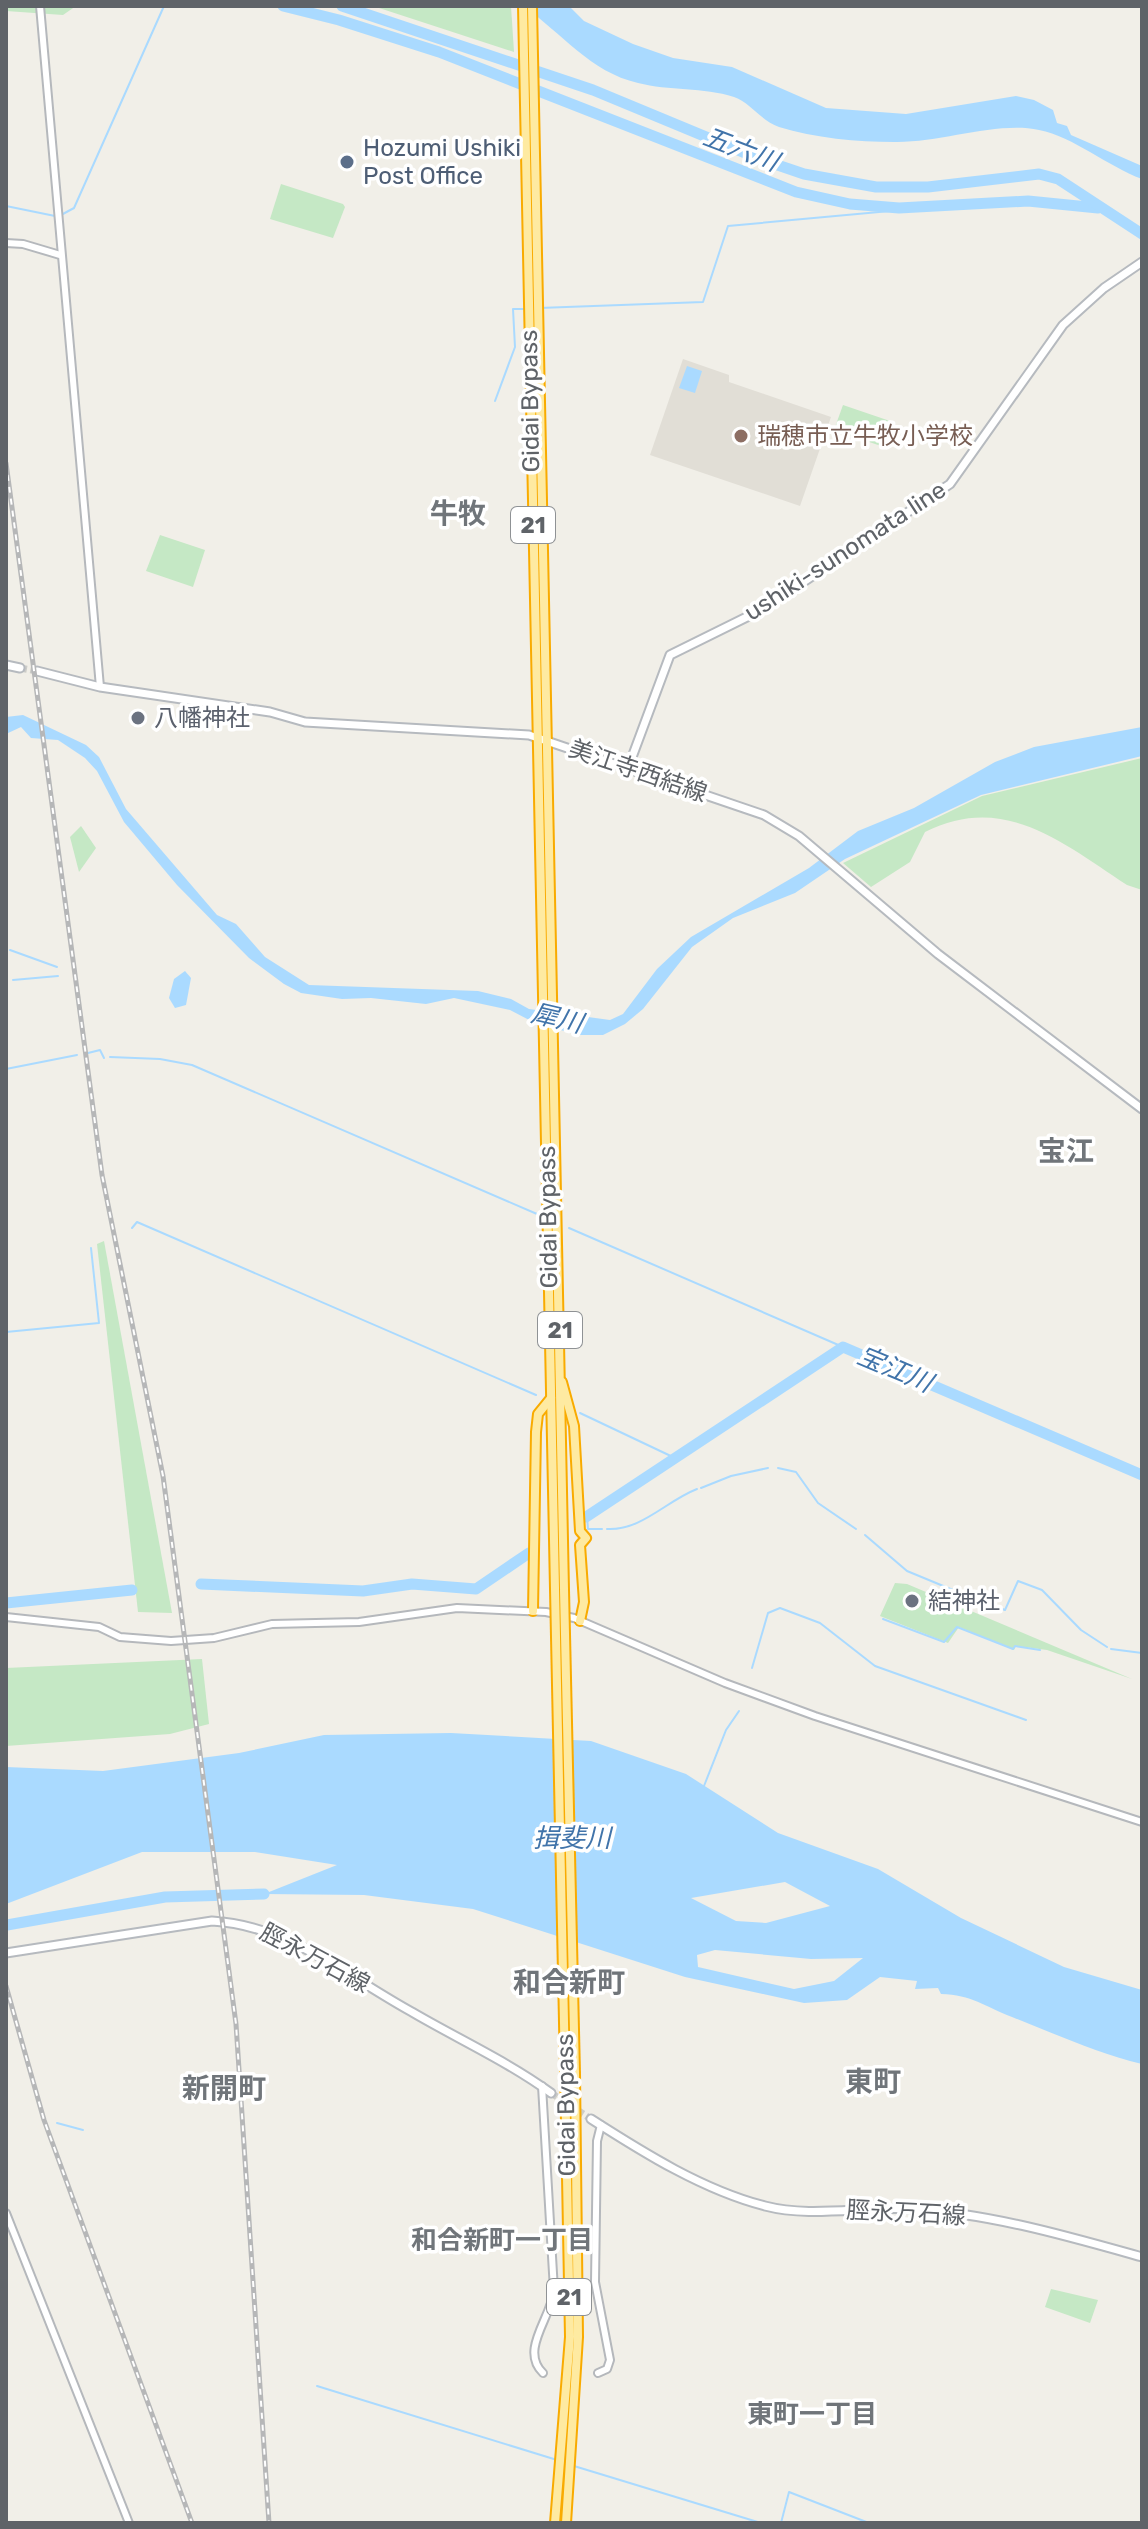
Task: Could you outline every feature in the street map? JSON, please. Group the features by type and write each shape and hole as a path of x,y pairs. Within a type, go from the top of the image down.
{"highway":[{"name":"Gidai Bypass","path":"523,6 529,99 548,741 551,1398 560,1589"},
{"name":"Gidai Bypass","path":"532,6 529,99 538,738 547,951"},
{"name":"Gidai Bypass","path":"549,1071 561,1381 560,1589 578,2337 566,2523"},
{"path":"561,1381 567,1390 574,1426 580,1531 586,1538 580,1545 584,1602 580,1621"},
{"path":"533,1611 536,1432 538,1414 551,1398"},
{"name":"Gidai Bypass","path":"555,2523 570,2337 570,2072"}],"main road":[{"name":"ushiki-sunomata line","path":"628,768 670,655 763,609 950,484 1063,325 1104,288 1142,262"},
{"path":"6,665 20,668"},
{"name":"美江寺西結線","path":"37,671 100,687 270,712 305,722 484,731 538,738 764,815 820,852 938,954 1142,1109"},
{"name":"脛永万石線","path":"6,1953 212,1921 243,1922 271,1932 351,1975 551,2093"},
{"name":"脛永万石線","path":"591,2119 664,2164 768,2207 826,2210 909,2208 959,2214 1142,2257"}],"street":[{"path":"40,6 100,687"},
{"path":"6,243 23,244 60,255"},
{"path":"6,1617 99,1627 120,1637 171,1641 214,1638 272,1624 359,1622 457,1608 533,1611 580,1621 747,1692 1142,1822"},
{"path":"542,2086 554,2290 548,2317 533,2350 538,2368 543,2373"},
{"path":"598,2373 607,2369 610,2360 595,2282 597,2141 601,2125"},
{"path":"6,2213 129,2523"}],"shaded area":[{"name":"瑞穂市立牛牧小学校","path":"683,359 729,375 729,382 831,417 800,506 650,455"}],"green space":[{"path":"6,6 76,6 63,15 6,11"},
{"path":"373,6 511,6 514,52"},
{"path":"281,184 343,204 345,207 333,238 270,219"},
{"path":"843,405 890,421 881,446 834,430"},
{"path":"160,535 205,550 193,587 146,571"},
{"path":"1142,758 1142,890 1127,885 1056,839 1007,820 981,818 954,821 925,832 910,862 871,887 843,863 982,796"},
{"path":"81,826 96,848 79,872 70,837"},
{"path":"104,1241 172,1613 138,1612 97,1244"},
{"path":"895,1583 907,1584 1132,1679 1047,1650 1016,1646 1014,1650 959,1627 948,1643 880,1616"},
{"path":"202,1659 209,1724 170,1734 6,1746 6,1668"},
{"path":"1051,2289 1098,2300 1090,2323 1045,2307"}],"water":[{"path":"523,6 569,6 584,21 633,44 673,58 732,67 826,108 906,114 1016,96 1034,100 1053,110 1057,123 1067,126 1071,135 1142,166 1142,179 1065,139 1039,130 1005,128 894,142 836,139 793,131 773,124 734,97 621,78 591,61"},
{"path":"687,366 702,371 695,393 679,388"},
{"name":"犀川","path":"23,715 86,745 99,757 126,809 217,915 236,924 265,957 309,985 478,991 511,999 529,1009 610,1020 623,1014 657,969 691,937 809,868 858,831 914,808 995,762 1034,747 1142,727 1142,756 981,795 845,859 795,893 733,918 692,947 643,1009 625,1024 603,1035 578,1035 533,1022 510,1010 454,998 426,1004 371,998 342,999 301,993 284,984 249,958 177,885 124,822 97,771 85,758 58,740 31,738 21,727 6,734 6,717"},
{"path":"185,971 191,978 186,1005 175,1008 169,998 174,979"},
{"name":"揖斐川","path":"451,1733 591,1741 686,1774 778,1833 878,1869 961,1918 1064,1967 1142,1990 1142,2064 1076,2043 970,1999 941,1994 938,1988 915,1989 917,1981 880,1977 847,2000 804,2003 685,1977 473,1909 364,1895 264,1894 337,1865 255,1852 142,1852 6,1904 6,1767 103,1771 239,1753 324,1735","holes":["785,1882 830,1906 766,1923 736,1921 691,1898","715,1950 811,1959 863,1958 834,1981 794,1989 698,1967 697,1955"]}],"waterway":[{"path":"61,215 74,208 164,6"},
{"path":"283,6 339,20 439,52 796,192 850,204 899,208 1028,201 1098,208"},
{"name":"五六川","path":"342,6 593,90 757,158 804,174 876,187 928,187 1039,174 1058,179 1142,234"},
{"path":"6,206 55,216"},
{"path":"539,308 703,302 728,226 890,211 891,207"},
{"path":"495,401 515,347 513,309 525,309"},
{"path":"10,950 57,967"},
{"path":"13,980 58,976"},
{"path":"88,1053 100,1050 104,1058"},
{"path":"6,1069 77,1055"},
{"path":"110,1057 160,1059 192,1065 537,1214"},
{"path":"132,1228 137,1222 536,1395"},
{"path":"569,1228 843,1347"},
{"path":"6,1332 99,1323 91,1248"},
{"name":"宝江川","path":"586,1517 843,1347 1142,1475"},
{"path":"580,1413 675,1458"},
{"path":"701,1488 731,1476 768,1468"},
{"path":"778,1468 796,1472 818,1503 856,1529"},
{"path":"607,1529 631,1525 697,1489"},
{"path":"587,1516 588,1529 602,1529"},
{"path":"865,1535 907,1571 953,1590"},
{"path":"201,1584 363,1591 412,1584 476,1589 529,1553"},
{"path":"957,1592 1005,1610 1018,1581 1042,1590 1081,1630 1107,1647"},
{"path":"6,1603 132,1590"},
{"path":"752,1668 768,1613 780,1608 820,1623 875,1666 1026,1720"},
{"path":"883,1619 944,1642 957,1627 1013,1649 1015,1646 1040,1650"},
{"path":"1111,1649 1142,1653"},
{"path":"704,1786 726,1730 739,1711"},
{"path":"7,1925 165,1897 264,1894"},
{"path":"57,2123 83,2130"},
{"path":"317,2386 557,2460"},
{"path":"574,2466 761,2523"},
{"path":"781,2523 789,2492 869,2523"}],"tunnel":[{"path":"20,668 37,671"},
{"path":"551,2093 591,2119"}],"railway":[{"path":"6,463 102,1175 163,1476 236,2024 269,2523"},
{"path":"6,1986 44,2120 192,2523"}],"place":[{"name":"Hozumi Ushiki Post Office","path":"347,162"},
{"name":"瑞穂市立牛牧小学校","path":"741,436"},
{"name":"八幡神社","path":"138,718"},
{"name":"結神社","path":"912,1601"}],"district":[{"name":"牛牧","path":"458,513"},
{"name":"宝江","path":"1066,1151"},
{"name":"和合新町","path":"569,1982"},
{"name":"東町","path":"873,2081"},
{"name":"新開町","path":"224,2088"},
{"name":"和合新町一丁目","path":"502,2240"},
{"name":"東町一丁目","path":"812,2414"}]}
